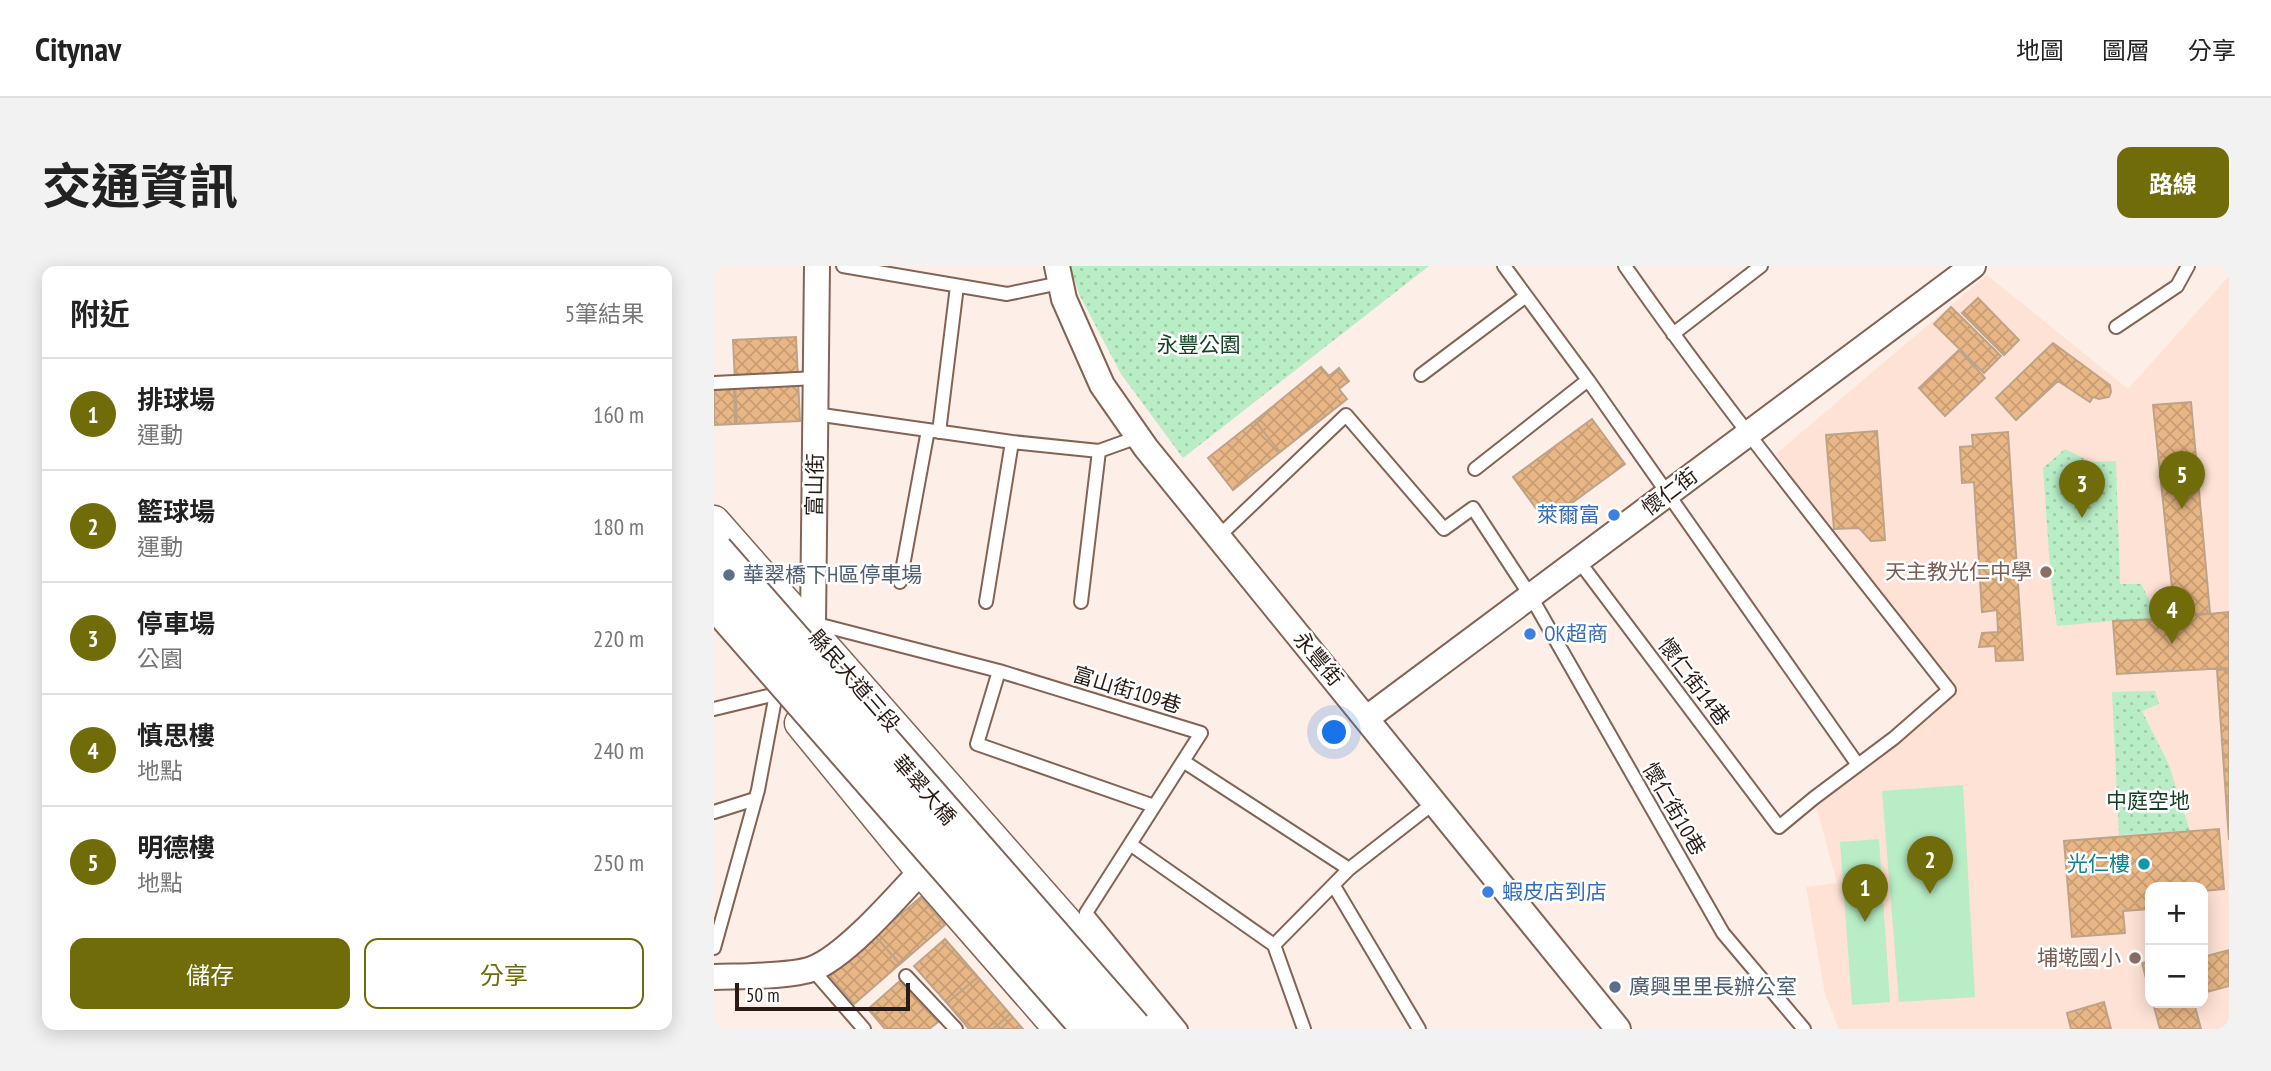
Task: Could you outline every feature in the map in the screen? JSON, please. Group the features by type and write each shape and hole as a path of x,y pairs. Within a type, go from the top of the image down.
{"highway":[{"name":"華翠大橋","path":"714,552 1132,1029"},
{"name":"華翠大橋","path":"714,598 1092,1029"}],"street":[{"name":"富山街","path":"813,628 817,266"},
{"name":"懷仁街","path":"1367,718 1973,266"},
{"name":"永豐街","path":"1058,274 1064,299 1102,385 1138,437 1618,1029"},
{"name":"縣民大道三段","path":"714,521 813,628 1161,1029"},
{"path":"714,621 921,871 1059,1029"},
{"path":"776,694 813,628"},
{"path":"714,977 812,969 833,956 883,913 921,871"}],"lane":[{"path":"843,266 1006,293 1058,274"},
{"path":"1504,266 1588,380 1858,765 1949,690 1672,334 1625,266"},
{"path":"1672,334 1761,266"},
{"path":"2116,327 2177,286 2188,266"},
{"path":"900,582 934,431 957,286"},
{"path":"1420,375 1526,296"},
{"path":"714,383 816,378"},
{"path":"1475,469 1588,380"},
{"path":"815,414 1012,442 1099,451 1138,437"},
{"name":"懷仁街10巷","path":"1218,537 1346,415 1444,529 1473,508 1530,595 1723,933 1804,1029"},
{"path":"986,602 1012,442"},
{"path":"1081,602 1099,451"},
{"name":"懷仁街14巷","path":"1578,560 1780,827 1858,765"},
{"name":"富山街109巷","path":"813,628 999,670 1201,733 1086,913 1181,1029"},
{"path":"999,670 977,744 1154,806"},
{"path":"714,709 776,694 755,799 714,948"},
{"path":"1183,761 1349,869"},
{"path":"714,812 755,799"},
{"path":"1274,945 1349,869 1435,802"},
{"path":"1130,844 1274,945 1304,1029"},
{"path":"1334,886 1419,1029"},
{"path":"812,969 860,1028"},
{"path":"906,976 956,1029"}],"shaded area":[{"name":"天主教光仁中學","path":"1987,275 2128,389 2229,276 2229,1029 1837,1029 1825,994 1806,887 1837,883 1814,798 1952,694 1776,454"}],"green space":[{"name":"永豐公園","path":"1070,266 1429,266 1183,458 1121,374 1079,294"},
{"path":"2065,449 2091,462 2116,461 2120,584 2141,584 2159,619 2057,626 2043,468"},
{"name":"中庭空地","path":"2155,691 2159,704 2142,711 2169,765 2190,831 2119,835 2112,692"},
{"path":"1963,785 1975,997 1899,1002 1882,791"},
{"path":"1879,839 1890,1002 1852,1005 1840,842"}],"building":[{"path":"1978,298 2019,340 2004,355 1962,313"},
{"path":"1951,307 2001,356 1984,373 1934,324"},
{"path":"796,337 800,421 737,424 733,340"},
{"path":"2053,343 2110,385 2109,397 2093,397 2090,402 2058,381 2016,420 1996,398"},
{"path":"1959,350 1985,378 1945,416 1919,388"},
{"path":"1321,367 1329,376 1339,368 1349,381 1339,389 1347,399 1280,452 1255,421"},
{"path":"734,389 735,424 714,425 714,390"},
{"path":"2191,402 2210,613 2175,617 2153,405"},
{"path":"1592,419 1625,464 1546,522 1513,477"},
{"path":"1255,421 1280,452 1233,490 1208,458"},
{"path":"1877,431 1885,540 1871,541 1859,528 1834,529 1826,435"},
{"path":"2008,432 2023,660 1996,661 1995,646 1979,647 1982,633 1998,632 1997,610 1982,612 1974,482 1962,483 1960,447 1973,446 1972,435"},
{"path":"2229,612 2229,668 2117,674 2113,621"},
{"path":"2229,669 2229,840 2217,670"},
{"name":"光仁樓","path":"2219,829 2224,889 2208,891 2208,882 2145,882 2145,909 2123,911 2125,933 2072,937 2064,841"},
{"path":"921,897 945,925 900,964 875,936"},
{"path":"875,936 900,964 854,1004 830,976"},
{"path":"945,939 978,977 947,1003 914,966"},
{"path":"2229,950 2229,986 2208,992 2208,956"},
{"path":"978,977 1010,1014 993,1029 969,1029 947,1003"},
{"path":"901,980 938,1022 929,1029 885,1029 868,1009"},
{"path":"2104,1002 2111,1029 2071,1029 2067,1013"},
{"path":"2154,1008 2195,1008 2201,1029 2160,1029"},
{"path":"1010,1014 1023,1029 993,1029"}],"place":[{"name":"明德樓","path":"2182,509"},
{"name":"萊爾富","path":"1614,515"},
{"name":"停車場","path":"2082,518"},
{"name":"天主教光仁中學","path":"2046,572"},
{"name":"華翠橋下H區停車場","path":"729,575"},
{"name":"OK超商","path":"1530,634"},
{"name":"慎思樓","path":"2172,644"},
{"name":"光仁樓","path":"2144,864"},
{"name":"蝦皮店到店","path":"1488,892"},
{"name":"籃球場","path":"1930,894"},
{"name":"排球場","path":"1865,922"},
{"name":"埔墘國小","path":"2135,958"},
{"name":"廣興里里長辦公室","path":"1615,987"}]}
